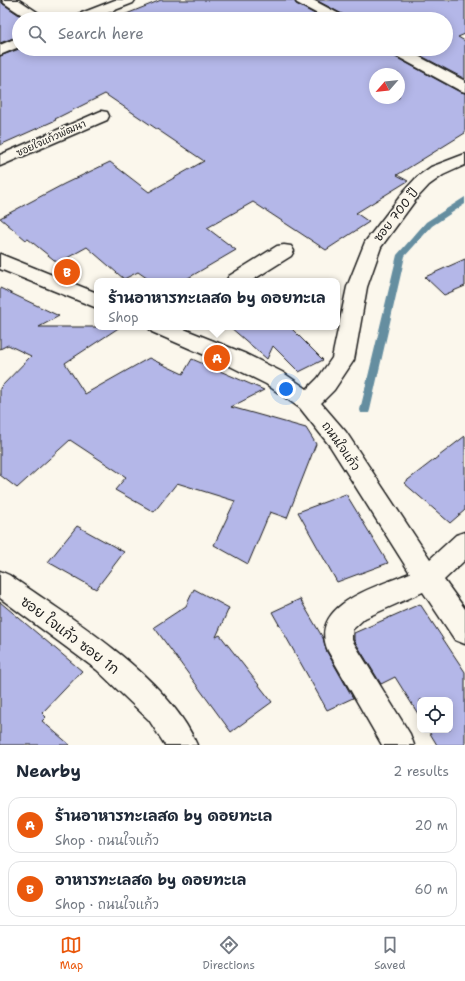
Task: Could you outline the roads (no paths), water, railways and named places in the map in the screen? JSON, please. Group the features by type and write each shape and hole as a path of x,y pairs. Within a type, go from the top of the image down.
{"street":[{"path":"9,0 27,12"},
{"path":"97,12 128,0"},
{"path":"302,0 325,12"},
{"path":"0,50 12,45"},
{"path":"407,56 465,87"},
{"name":"ซอยใจแก้วพัฒนา","path":"0,161 101,116"},
{"name":"ซอย 700 ปี","path":"308,402 326,384 343,360 357,287 372,246 411,194 423,181 437,172 465,159"},
{"path":"241,278 284,251"},
{"path":"0,261 94,300"},
{"name":"ถนนใจแก้ว","path":"168,330 238,360 274,378 308,402 338,439 428,578 465,631"},
{"path":"399,745 338,642 339,625 355,609 428,578 465,543"},
{"name":"ซอย ใจแก้ว ซอย 1ก","path":"0,583 107,661 159,710 182,745"}],"waterway":[{"path":"365,410 401,255 429,224 465,200"}],"place":[{"name":"อาหารทะเลสด by ดอยทะเล","path":"67,272"},
{"name":"ร้านอาหารทะเลสด by ดอยทะเล","path":"217,358"}]}
